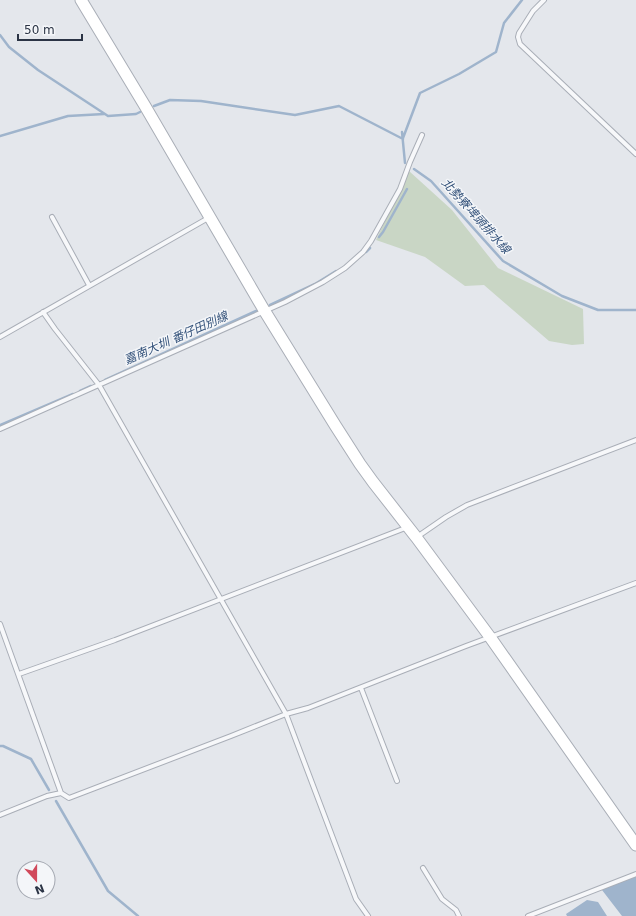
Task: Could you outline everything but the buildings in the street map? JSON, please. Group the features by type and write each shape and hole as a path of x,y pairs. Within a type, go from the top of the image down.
{"street":[{"path":"81,0 146,106 264,310 360,464 490,637 636,845"}],"lane":[{"path":"544,0 532,11 519,34 518,37 520,44 636,154"},
{"path":"0,429 264,310 286,302 345,268 363,252 371,241 400,189 422,135"},
{"path":"0,337 210,216"},
{"path":"52,217 89,285"},
{"path":"43,312 99,385 286,714 356,899 368,916"},
{"path":"416,537 467,505 636,440"},
{"path":"19,674 115,640 408,527"},
{"path":"0,624 61,793 69,798 286,714 308,708 361,688 490,637 636,584"},
{"path":"361,688 397,781"},
{"path":"0,815 47,796 61,793"},
{"path":"423,868 442,899 456,910 459,916"},
{"path":"528,916 636,874"}],"green space":[{"path":"409,171 452,210 498,268 583,309 584,344 572,345 549,341 484,285 465,286 425,257 376,240"}],"water":[{"path":"636,876 636,916 622,916 602,890"},
{"path":"587,900 598,902 607,916 567,916 566,914"}],"waterway":[{"name":"北勢寮埤頭排水線","path":"403,138 420,93 459,74 496,52 504,23 522,0"},
{"path":"0,35 9,47 38,70 108,116 136,114 140,112"},
{"path":"154,106 170,100 201,101 295,115 339,106 403,139"},
{"path":"0,136 68,116 104,114"},
{"name":"北勢寮埤頭排水線","path":"402,132 405,163"},
{"name":"北勢寮埤頭排水線","path":"414,169 431,181 503,261 562,296 598,310 636,310"},
{"name":"嘉南大圳 番仔田別線","path":"379,237 407,189"},
{"name":"嘉南大圳 番仔田別線","path":"366,252 370,248"},
{"name":"嘉南大圳 番仔田別線","path":"270,305 315,284 336,271"},
{"name":"嘉南大圳 番仔田別線","path":"105,380 256,311"},
{"name":"嘉南大圳 番仔田別線","path":"80,391 91,386"},
{"name":"嘉南大圳 番仔田別線","path":"0,425 73,394"},
{"path":"0,746 31,759 49,790"},
{"path":"56,801 108,891 138,916"}]}
